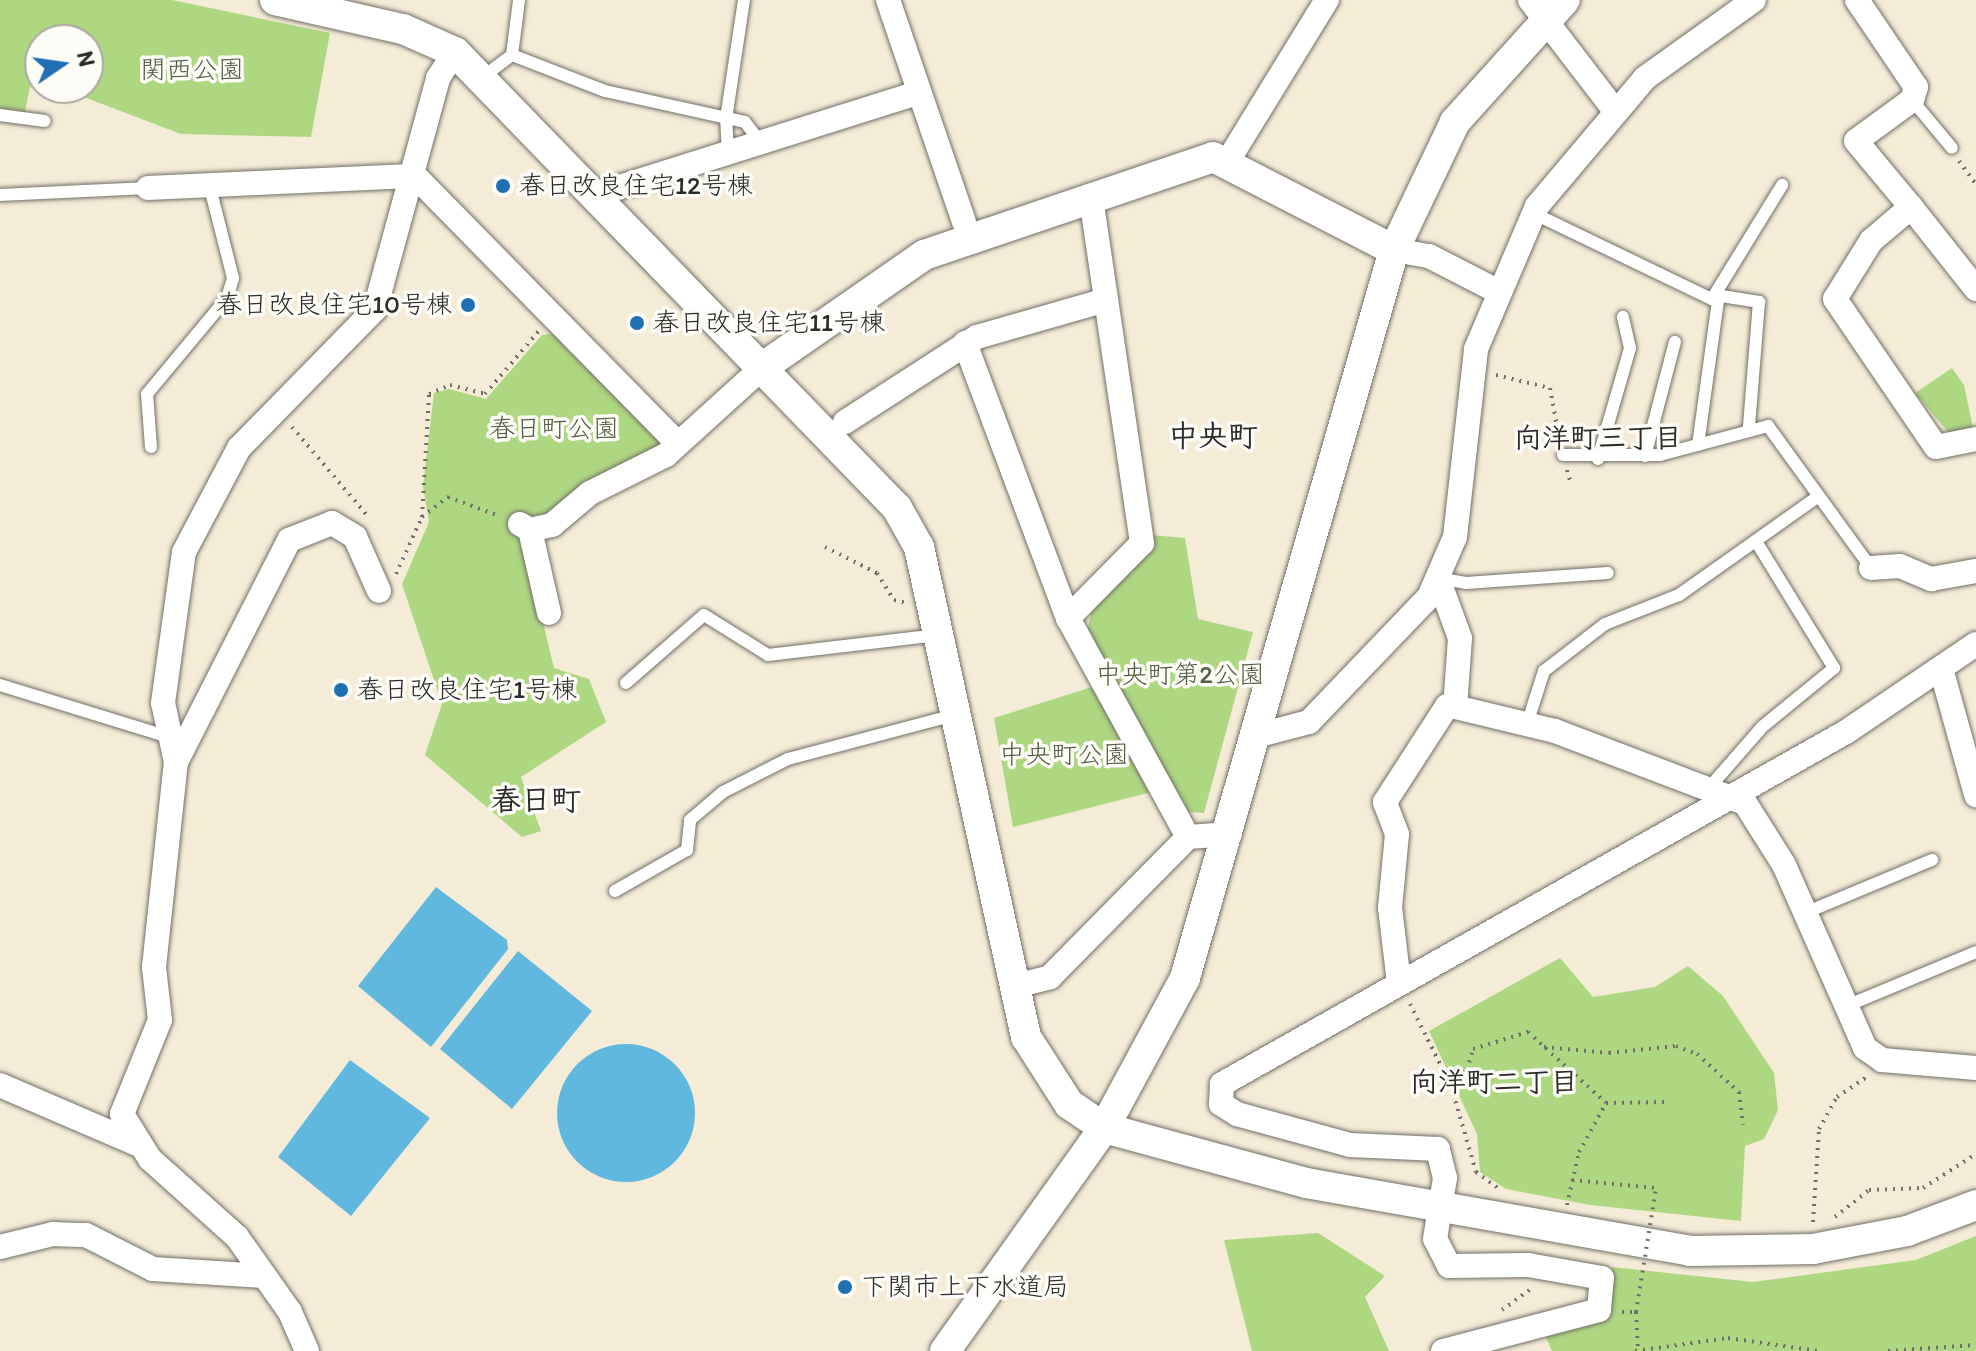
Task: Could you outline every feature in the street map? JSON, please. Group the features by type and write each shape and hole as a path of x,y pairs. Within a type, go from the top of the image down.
{"street":[{"path":"275,0 403,29 455,52 484,76 594,195 763,367 910,528 938,635 1026,1037 1045,1077 1104,1128 1306,1183 1690,1251 1763,1253 1877,1238 1976,1205"},
{"path":"888,0 964,222"},
{"path":"1229,159 1327,0"},
{"path":"1256,736 1309,722 1429,597 1455,537 1470,373 1497,291 1533,213 1645,78 1754,0"},
{"path":"1857,0 1916,87 1912,100 1856,141 1976,289"},
{"path":"945,1351 1104,1128 1185,978 1230,834 1394,250 1455,122 1546,7 1616,112"},
{"path":"176,762 166,736 164,676 184,552 239,448 375,309 415,176 438,78 455,52"},
{"path":"594,195 918,93"},
{"path":"549,613 525,527 552,525 676,442 763,367 924,255 1195,161 1229,159 1394,250 1429,256 1497,291"},
{"path":"148,188 415,176 676,442"},
{"path":"1068,618 1142,543 1091,198"},
{"path":"1911,207 1871,241 1835,299 1936,447 1976,439"},
{"path":"845,422 965,343 1106,300"},
{"path":"965,343 1068,618 1188,837"},
{"path":"307,1351 264,1276 237,1237 139,1145 122,1114 160,1020 154,967 176,762 289,540 332,523 355,537 387,584"},
{"path":"1871,568 1900,566 1931,579 1976,571"},
{"path":"1438,578 1460,638 1455,707"},
{"path":"1443,1351 1599,1310 1602,1278 1558,1269 1449,1266 1435,1239 1443,1209 1442,1157 1426,1143 1350,1145 1221,1104 1222,1084 1732,796 1942,672 1976,644"},
{"path":"1942,672 1976,795"},
{"path":"1399,983 1390,908 1397,834 1385,802 1447,706 1455,707 1527,724 1745,803 1784,865 1844,1007 1865,1048 1882,1060 1976,1068"},
{"path":"1015,986 1050,977 1188,837 1230,834"},
{"path":"0,1085 139,1145"},
{"path":"0,1247 53,1234 86,1235 153,1269 264,1276"}],"lane":[{"path":"484,76 512,55 519,0"},
{"path":"728,154 726,119 744,0"},
{"path":"512,55 605,91 754,126 761,143"},
{"path":"1912,100 1952,148"},
{"path":"0,115 45,121"},
{"path":"151,447 147,394 227,298 233,278 209,184"},
{"path":"1714,297 1782,185"},
{"path":"0,195 148,188"},
{"path":"1533,213 1714,297 1759,302 1749,427"},
{"path":"1698,445 1718,301 1714,297"},
{"path":"1598,459 1630,348 1623,317"},
{"path":"1645,456 1675,342"},
{"path":"1563,455 1598,459 1645,456 1698,445 1749,427 1768,426 1871,568"},
{"path":"1527,724 1544,671 1592,633 1679,595 1757,543 1819,496"},
{"path":"1708,789 1762,727 1834,668 1757,543"},
{"path":"1438,578 1466,583 1608,573"},
{"path":"626,683 704,615 768,655 938,635"},
{"path":"0,685 166,736"},
{"path":"615,891 687,850 693,815 736,785 788,759 955,715"},
{"path":"1805,913 1932,860"},
{"path":"1844,1007 1976,952"}],"path":[{"path":"1952,148 1976,184"},
{"path":"387,584 422,517 429,394 450,385 485,394 554,318"},
{"path":"1470,373 1550,388 1571,484"},
{"path":"277,410 376,526"},
{"path":"422,517 448,497 525,527"},
{"path":"825,547 877,573 894,600 913,603"},
{"path":"1399,983 1449,1080 1472,1139 1476,1172 1497,1182 1504,1196"},
{"path":"1449,1080 1467,1070 1473,1049 1516,1031 1542,1046 1606,1103 1669,1102"},
{"path":"1542,1046 1609,1053 1676,1046 1697,1054 1739,1092 1743,1125"},
{"path":"1813,1216 1827,1109 1882,1060"},
{"path":"1566,1207 1572,1180 1606,1103"},
{"path":"1831,1222 1869,1190 1923,1188 1976,1154"},
{"path":"1572,1180 1656,1188 1636,1312 1636,1351 1728,1338 1818,1351"},
{"path":"1498,1313 1558,1269"},
{"path":"1888,1351 1976,1345"}],"green space":[{"name":"関西公園","path":"0,0 172,0 330,33 311,137 181,134 102,104 104,24 24,24 24,104 27,104 24,116 0,112"},
{"name":"春日町公園","path":"558,333 661,441 661,449 523,539 554,668 589,679 606,722 521,777 541,831 522,837 425,755 442,704 402,584 429,522 423,486 434,393 449,389 486,399 542,335"},
{"path":"1952,368 1964,385 1973,428 1949,433 1915,393"},
{"name":"中央町第2公園","path":"1151,535 1185,538 1198,619 1253,632 1204,813 1189,812 1087,633 1092,608 1155,548"},
{"name":"中央町公園","path":"1092,687 1152,792 1013,827 994,718"},
{"path":"1560,958 1593,997 1655,987 1688,966 1723,996 1774,1073 1778,1110 1764,1139 1745,1146 1741,1221 1590,1205 1506,1189 1480,1172 1477,1134 1429,1031"},
{"path":"1318,1233 1385,1276 1365,1297 1389,1351 1252,1351 1224,1240"},
{"path":"1976,1236 1976,1351 1552,1351 1545,1335 1608,1313 1612,1267 1753,1282 1916,1260"}],"water":[{"path":"436,887 507,940 508,949 431,1047 358,986"},
{"path":"518,951 592,1011 512,1109 440,1049"},
{"path":"626,1044 652,1050 674,1065 689,1087 695,1113 689,1139 674,1161 652,1176 626,1182 600,1176 578,1161 563,1139 557,1113 563,1087 578,1065 600,1050"},
{"path":"350,1060 430,1118 351,1216 278,1157"}],"place":[{"name":"春日改良住宅12号棟","path":"503,186"},
{"name":"春日改良住宅10号棟","path":"468,305"},
{"name":"春日改良住宅11号棟","path":"637,323"},
{"name":"春日改良住宅1号棟","path":"341,690"},
{"name":"下関市上下水道局","path":"845,1287"}],"district":[{"name":"中央町","path":"1213,436"},
{"name":"向洋町三丁目","path":"1598,437"},
{"name":"春日町","path":"536,800"},
{"name":"向洋町二丁目","path":"1494,1081"}]}
